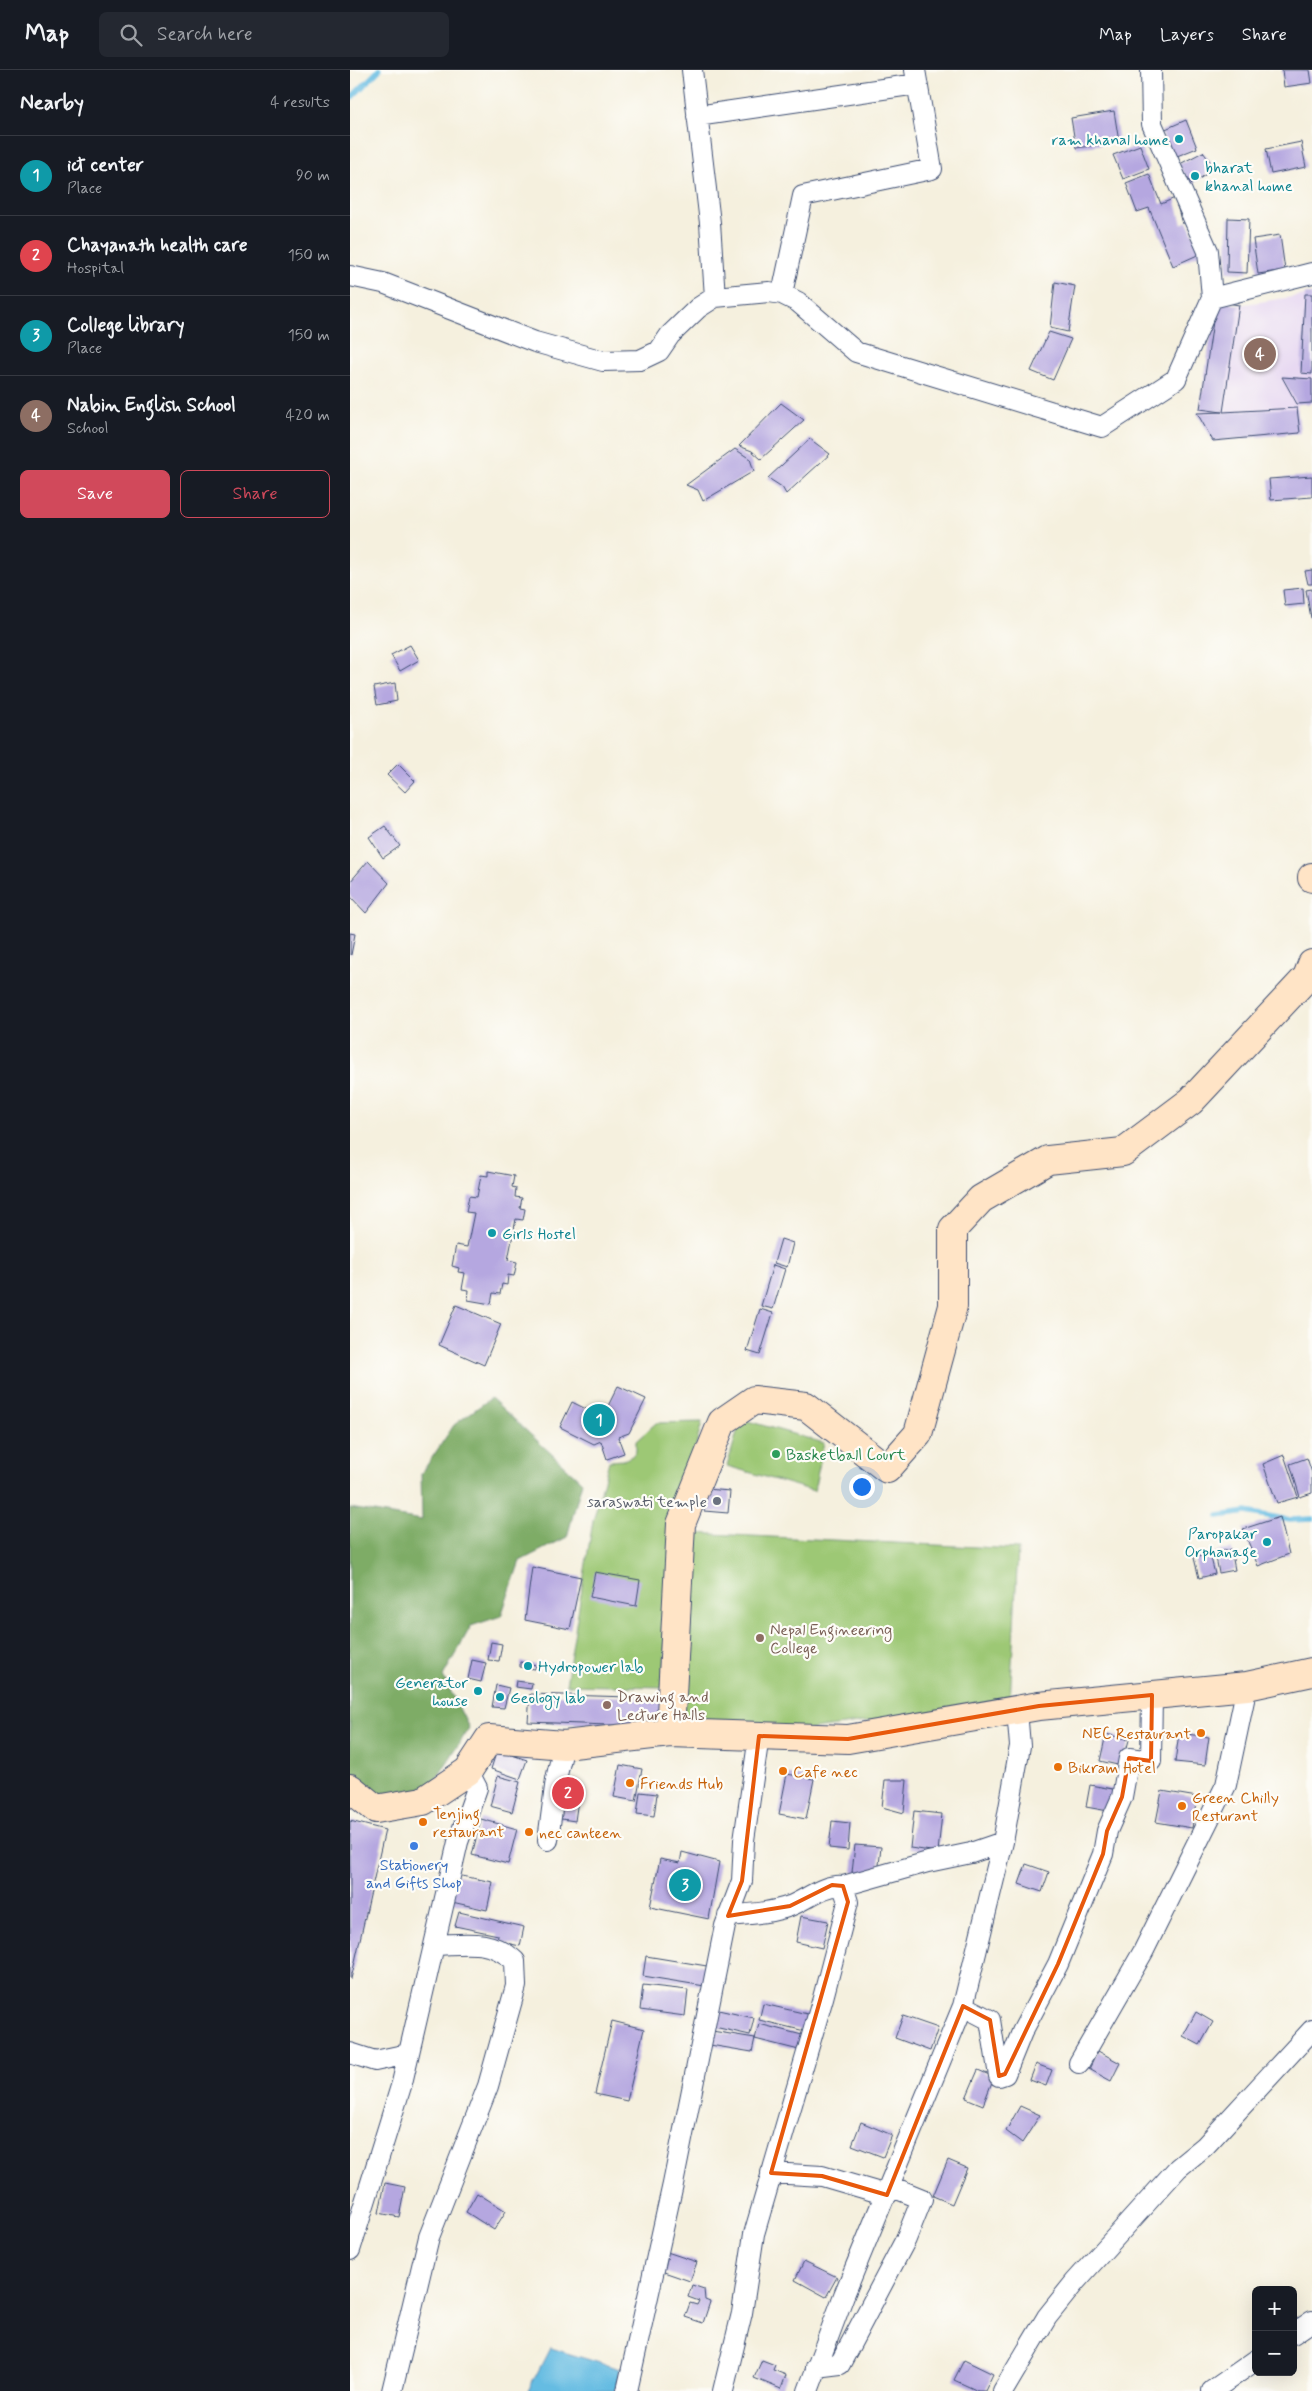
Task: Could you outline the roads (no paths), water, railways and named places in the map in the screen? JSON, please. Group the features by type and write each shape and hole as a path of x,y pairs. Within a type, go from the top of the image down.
{"street":[{"path":"692,70 710,223 715,297"},
{"path":"350,276 383,283 535,342 603,361 640,360 659,351 670,335 698,308 715,297 769,292 782,294 798,302 856,352 1102,427 1176,379 1212,298 1208,250 1152,124 1151,70"},
{"path":"697,116 916,77 932,169 803,196 782,294"},
{"path":"1212,298 1312,273"},
{"path":"670,1733 681,1524 722,1422 754,1400 806,1406 887,1470 918,1434 953,1306 953,1229 981,1198 1048,1160 1123,1152 1191,1101 1307,977 1312,964"},
{"path":"350,1788 376,1809 423,1801 468,1772 489,1739 564,1744 670,1733 848,1739 1018,1710 1247,1686 1312,1672"},
{"path":"1079,2063 1143,1952 1226,1785 1247,1686"},
{"path":"963,2006 990,2020 999,2076 1005,2074 1022,2032 1058,1964 1103,1854 1107,1832 1122,1797 1129,1758 1152,1761 1152,1695"},
{"path":"808,2391 933,2075 963,2006 1003,1842 1020,1746 1018,1710"},
{"path":"627,2391 728,1916 742,1881 744,1840 759,1736"},
{"path":"548,1840 556,1779 564,1744"},
{"path":"350,2250 402,2083 458,1842 477,1788 468,1772"},
{"path":"728,1916 758,1914 790,1906 832,1885 843,1886 918,1864 971,1853 1003,1842"},
{"path":"723,2391 742,2313 754,2234 848,1902 843,1886"},
{"path":"392,2391 429,2237 488,2086 516,1986 515,1961 504,1951 485,1944 435,1945"},
{"path":"1003,2391 1046,2317 1075,2282 1178,2168 1205,2146 1312,2030"},
{"path":"350,2053 375,2062 408,2054"},
{"path":"771,2173 822,2176 922,2199 906,2239 840,2364 816,2367"},
{"path":"1297,2331 1312,2321"},
{"path":"1212,2391 1252,2363"}],"water":[{"path":"550,2348 620,2369 615,2391 528,2391"}],"waterway":[{"path":"350,99 379,70"},
{"path":"1219,1516 1246,1512 1290,1520 1312,1519"}],"place":[{"name":"ram khanal home","path":"1179,139"},
{"name":"bharat khanal home","path":"1195,176"},
{"name":"Nabin English School","path":"1260,354"},
{"name":"Girls Hostel","path":"492,1233"},
{"name":"ict center","path":"599,1420"},
{"name":"Basketball Court","path":"776,1454"},
{"name":"saraswati temple","path":"717,1501"},
{"name":"Paropakar Orphanage","path":"1267,1542"},
{"name":"Nepal Engineering College","path":"760,1638"},
{"name":"Hydropower lab","path":"528,1666"},
{"name":"Generator house","path":"478,1691"},
{"name":"Geology lab","path":"500,1697"},
{"name":"Drawing and Lecture Halls","path":"607,1705"},
{"name":"NEC Restaurant","path":"1201,1733"},
{"name":"Bikram Hotel","path":"1058,1767"},
{"name":"Cafe nec","path":"783,1771"},
{"name":"Friends Hub","path":"630,1783"},
{"name":"Chayanath health care","path":"568,1793"},
{"name":"Green Chilly Resturant","path":"1182,1806"},
{"name":"Tenjing restaurant","path":"423,1822"},
{"name":"nec canteen","path":"529,1832"},
{"name":"Stationery and Gifts Shop","path":"414,1846"},
{"name":"College library","path":"685,1885"}]}
